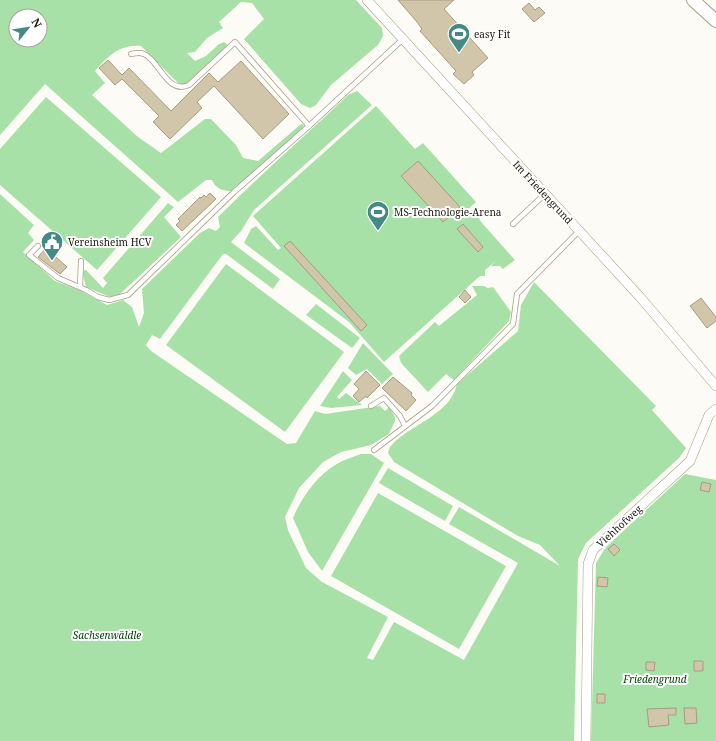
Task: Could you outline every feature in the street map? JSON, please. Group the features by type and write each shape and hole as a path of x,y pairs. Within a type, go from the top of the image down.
{"main road":[{"path":"693,0 716,21"}],"street":[{"name":"Im Friedengrund","path":"367,0 640,297 716,386"},
{"name":"Viehhofweg","path":"586,741 588,564 593,550 690,461 709,415 716,410"}],"lane":[{"path":"38,246 29,255 58,278 80,287 98,297 109,300 128,295 234,192 309,126 403,39"},
{"path":"131,54 142,53 149,58 175,86 184,88 235,42 309,126"},
{"path":"513,224 545,194"},
{"path":"374,450 432,406 513,324 517,294 579,230"},
{"path":"80,287 81,261"},
{"path":"371,406 384,398 400,416 405,426"}],"green space":[{"path":"0,0 356,0 382,28 383,36 378,45 331,85 316,105 310,108 301,104 244,39 264,19 252,3 241,2 219,22 223,28 207,38 195,52 187,53 195,61 206,56 219,44 224,42 227,44 227,47 188,83 183,85 178,83 141,46 127,47 110,56 95,71 105,83 92,95 138,137 161,153 205,119 211,119 236,145 243,158 258,161 301,124 304,125 303,128 232,191 220,189 212,180 206,180 178,202 45,84 0,135"},
{"name":"Sachsenwäldle","path":"357,91 372,105 254,210 241,231 231,242 280,279 273,289 226,254 223,254 160,339 152,335 146,345 151,351 287,444 296,443 315,411 325,414 380,406 385,411 389,407 395,417 395,421 389,434 371,445 341,452 323,462 299,488 285,517 288,530 306,568 322,582 388,617 367,658 373,660 394,622 464,660 518,563 449,524 459,507 560,566 540,545 518,536 394,462 388,453 392,445 400,437 444,406 452,396 457,384 518,331 521,305 534,282 656,406 652,410 686,448 679,458 586,543 578,559 574,741 0,741 0,194 34,225 28,233 34,240 23,252 55,281 79,290 107,305 123,300 132,307 139,327 144,313 142,289 200,233 209,228 216,231 220,227 218,217 348,95"},
{"path":"46,97 161,197 97,270 0,185 0,149"},
{"name":"MS-Technologie-Arena","path":"376,106 415,149 423,143 476,202 467,210 470,213 473,210 482,223 515,260 503,269 500,266 491,266 496,261 485,270 485,276 480,276 384,362 349,322 244,243 251,229 256,226 278,250 281,248 253,216"},
{"path":"168,203 174,207 164,217 181,237 119,295 110,297 86,287 83,275 84,270 86,270 103,288 107,283 103,278"},
{"path":"226,264 344,352 285,432 166,345"},
{"path":"472,286 484,286 488,288 493,287 511,312 509,321 454,380 446,374 428,392 401,363 399,356 435,322 439,326 477,295"},
{"path":"316,304 360,338 352,348 306,315"},
{"path":"363,343 393,374 382,384 367,369 356,375 348,368"},
{"path":"343,371 352,380 337,397 339,399 346,393 362,405 331,408 320,406"},
{"path":"361,454 371,454 384,463 322,571 308,552 293,518 305,495 322,475 338,463"},
{"path":"388,468 453,506 445,521 379,483"},
{"name":"Friedengrund","path":"685,474 716,480 716,741 591,741 596,563 606,547"},
{"path":"378,493 506,566 459,649 331,576"}],"building":[{"path":"398,0 454,0 444,9 488,58 472,72 474,75 464,84 453,74 456,71 420,31 422,29"},
{"path":"529,3 535,10 539,7 545,13 534,22 522,9"},
{"path":"108,60 122,75 129,68 171,111 209,73 218,82 241,61 289,114 263,139 214,86 197,102 202,108 170,139 153,122 159,116 122,79 115,85 99,68"},
{"path":"418,161 460,207 443,222 401,176"},
{"path":"210,193 216,199 182,231 176,225 180,221 178,219 200,197 201,198 204,195 206,197"},
{"path":"463,224 483,247 478,252 457,229"},
{"path":"290,241 367,325 361,331 284,246"},
{"name":"Vereinsheim HCV","path":"46,248 67,267 60,274 38,257"},
{"path":"465,290 471,297 465,303 459,297"},
{"path":"701,298 716,317 716,321 707,328 690,306"},
{"path":"366,371 380,385 367,398 366,396 359,402 353,396 359,389 354,384"},
{"path":"393,377 412,393 411,395 416,400 406,411 382,388"},
{"path":"702,482 711,484 709,492 700,490"},
{"path":"614,544 620,550 614,556 608,549"},
{"path":"598,577 608,578 607,587 597,586"},
{"path":"694,661 703,661 703,671 694,671"},
{"path":"646,662 655,662 654,671 646,670"},
{"path":"597,694 605,694 605,703 597,703"},
{"path":"676,708 676,715 668,715 669,725 649,727 647,709"},
{"path":"684,708 696,708 697,723 685,724"}],"place":[{"name":"easy Fit","path":"459,54"},
{"name":"MS-Technologie-Arena","path":"378,232"},
{"name":"Vereinsheim HCV","path":"52,262"}]}
